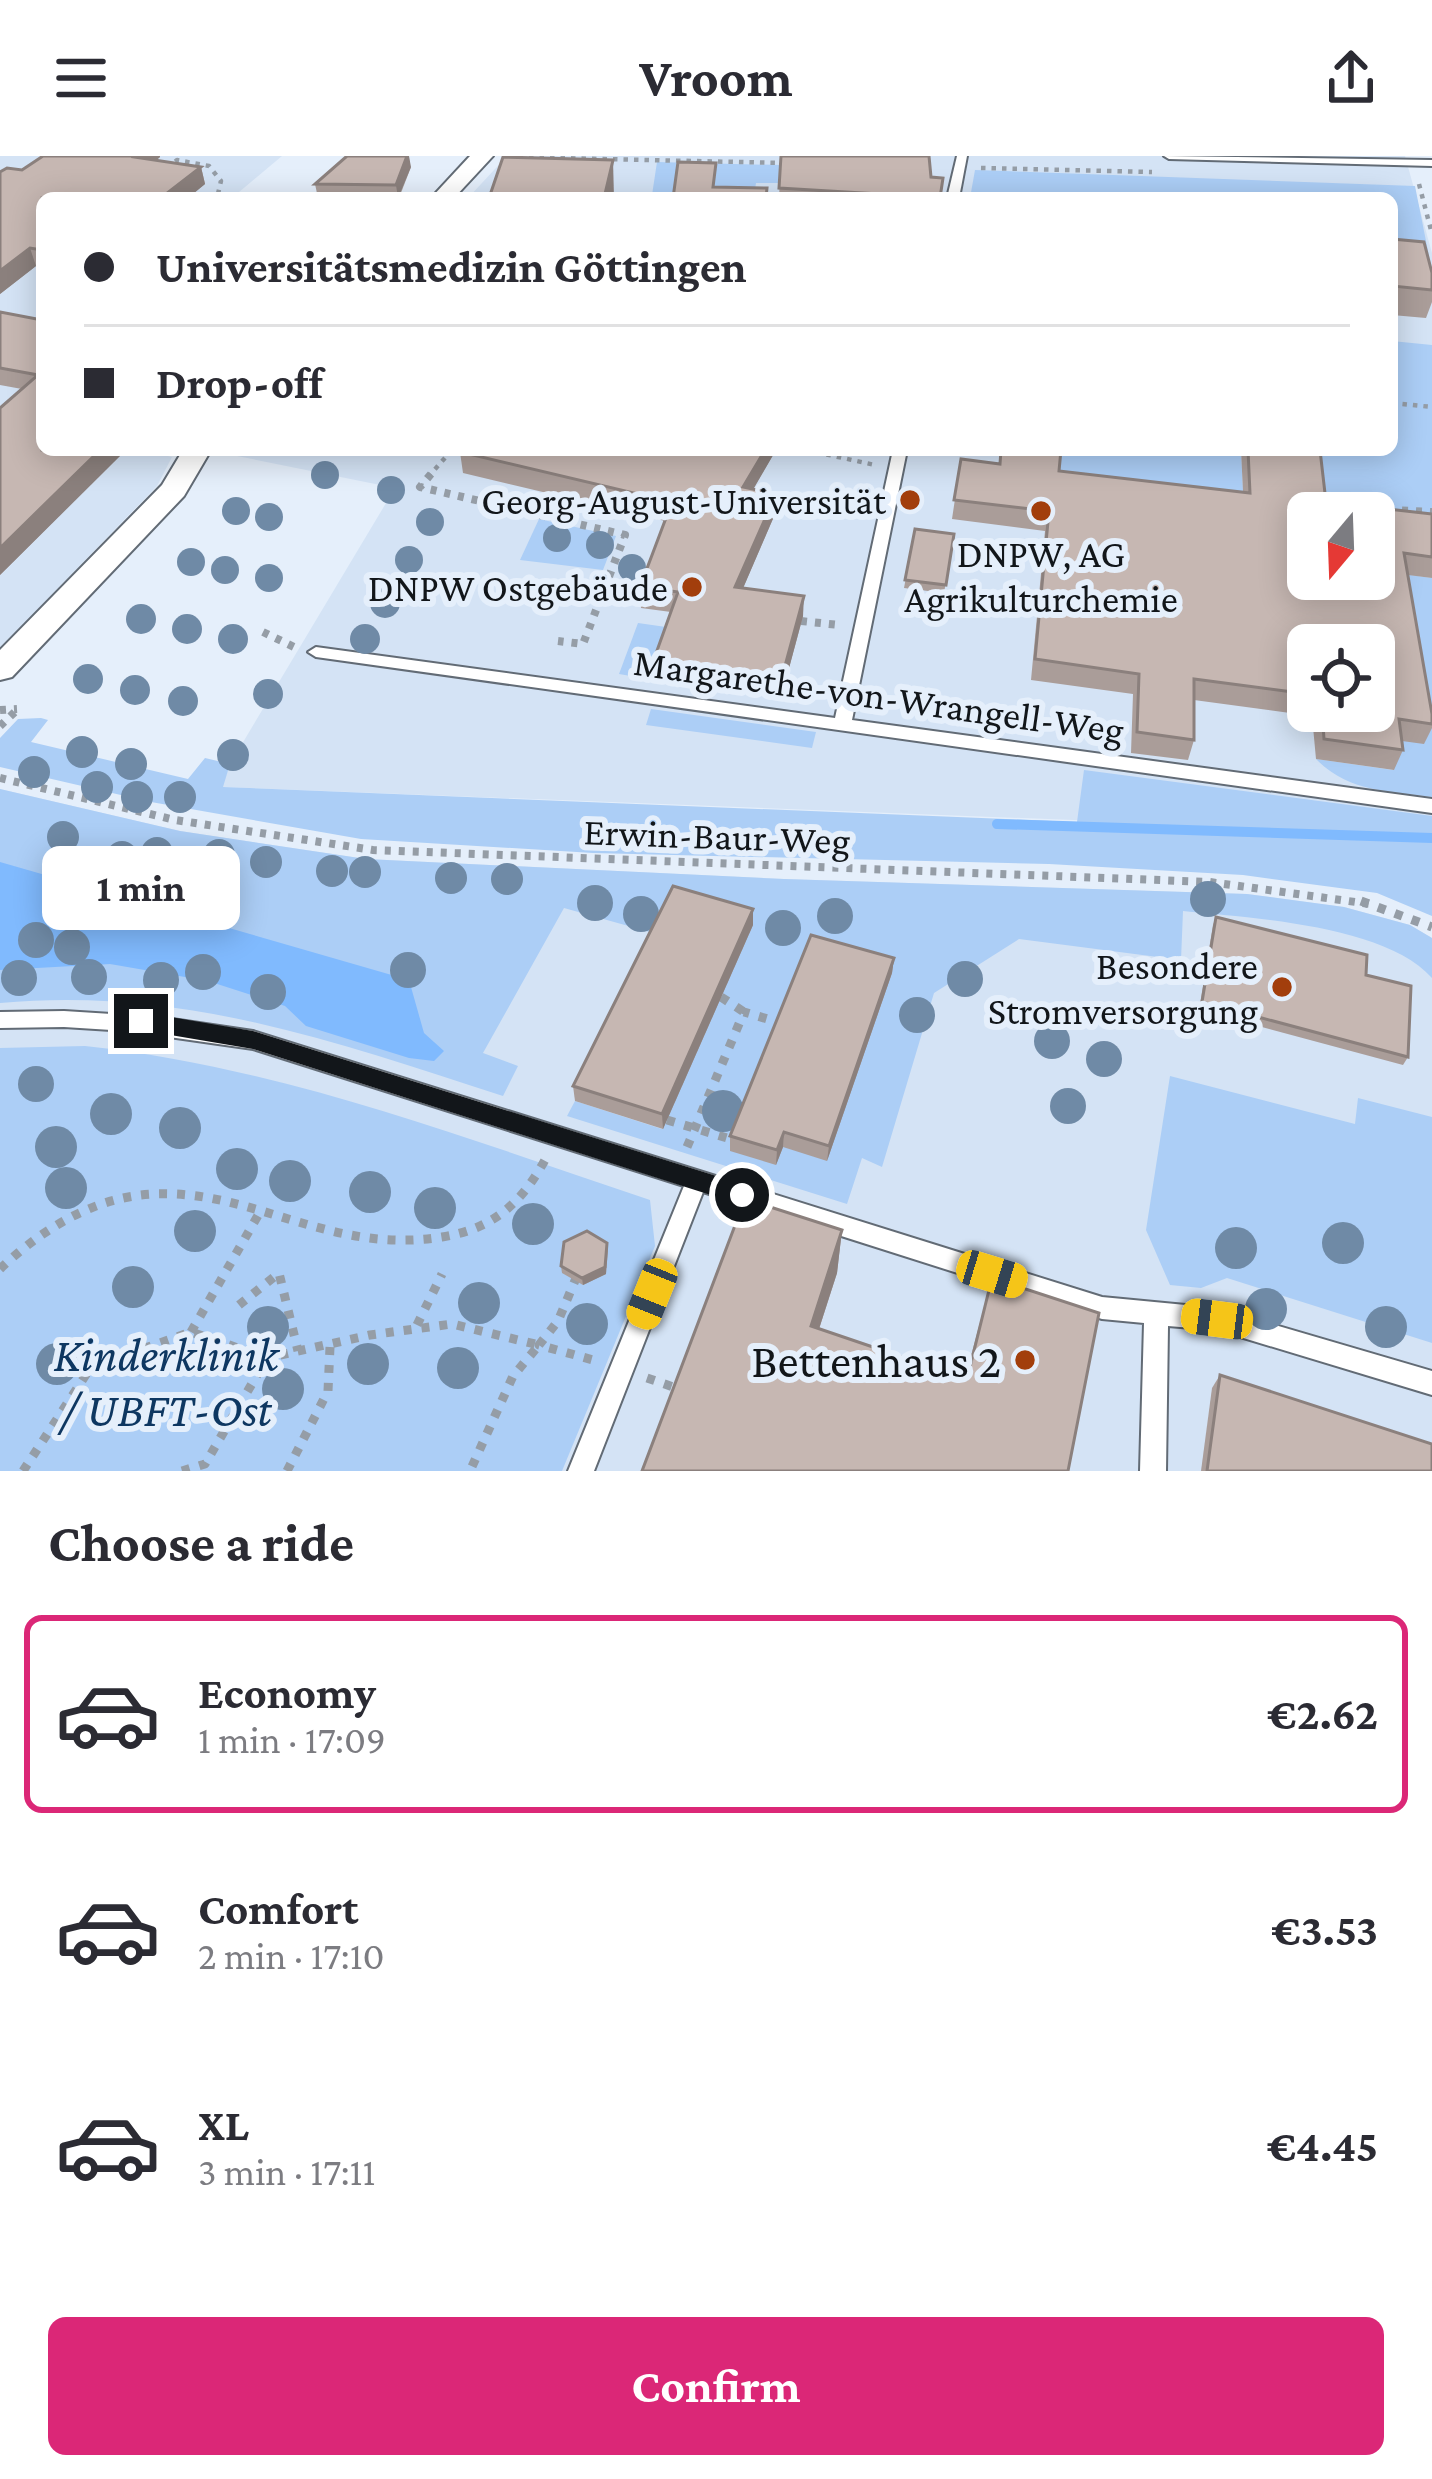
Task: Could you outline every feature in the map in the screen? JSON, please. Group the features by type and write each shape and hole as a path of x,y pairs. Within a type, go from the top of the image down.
{"street":[{"path":"448,192 482,156"},
{"path":"0,669 174,490 193,456"}],"lane":[{"path":"954,192 962,156"},
{"path":"1169,156 1432,163"},
{"path":"843,722 899,456"},
{"name":"Margarethe-von-Wrangell-Weg","path":"308,651 1432,806"},
{"path":"0,1020 141,1021 253,1040 1102,1308 1250,1326 1432,1383"},
{"path":"581,1471 687,1177"},
{"path":"1153,1471 1156,1315"}],"path":[{"path":"156,176 179,158 208,166 221,181 218,192"},
{"path":"1414,163 1432,235"},
{"path":"1398,404 1432,407"},
{"path":"447,456 420,487 485,507 625,535 583,644 558,641"},
{"path":"834,456 896,469"},
{"path":"1400,531 1396,508 1432,512"},
{"path":"263,632 308,651"},
{"path":"0,710 18,709 0,726"},
{"name":"Erwin-Baur-Weg","path":"0,778 175,820 373,850 1210,882 1362,901 1432,928"},
{"path":"721,997 744,1012 781,1023"},
{"path":"687,1177 695,1128 744,1012"},
{"path":"668,1120 734,1141"},
{"path":"0,1269 66,1218 128,1197 195,1196 352,1238 438,1239 499,1219 528,1192 557,1136"},
{"path":"191,1332 260,1212"},
{"path":"239,1305 279,1273 298,1351"},
{"path":"416,1327 442,1274"},
{"path":"22,1471 91,1367 191,1332 267,1358 452,1324 539,1345 513,1376 470,1471"},
{"path":"287,1471 328,1391 330,1347"},
{"path":"182,1471 205,1464 267,1358"}],"shaded area":[{"path":"0,156 282,156 239,192 36,192 36,456 172,457 157,486 0,648"},
{"name":"Georg-August-Universität","path":"507,156 1405,156 1432,253 1432,834 222,787 230,764 395,488 237,456 1398,456 1398,192 474,192"},
{"path":"0,789 180,831 366,859 1247,894 1344,907 1410,925 1432,938 1432,1471 0,1471"}],"green space":[{"path":"657,162 820,166 781,183 756,183 755,192 652,192"},
{"path":"975,170 1415,186 1432,271 1398,268 1398,192 971,192"},
{"path":"1398,342 1432,345 1432,535 1395,521 1395,492 1316,492 1312,456 1398,456"},
{"path":"1057,456 1241,456 1244,513 1045,489"},
{"path":"539,519 616,536 603,570 520,560"},
{"path":"1396,573 1432,578 1432,797 1355,784 1316,759 1393,770"},
{"path":"638,623 673,628 654,680 619,674"},
{"path":"651,709 816,732 812,748 646,725"},
{"path":"18,719 48,720 31,742 188,779 205,758 230,764 223,787 1077,822 1084,770 1432,816 1432,916 1377,893 1243,875 1049,864 593,853 361,839 151,802 0,767 0,738"},
{"path":"0,789 180,831 366,859 1247,894 1344,907 1410,925 1432,938 1432,978 1411,960 1350,935 1279,921 1183,911 1181,960 1019,939 934,993 882,1167 862,1158 847,1204 567,1116 575,1101 662,1129 657,934 564,908 483,1053 518,1066 503,1096 318,1038 194,1011 67,1000 0,1003"},
{"name":"Kinderklinik / UBFT-Ost","path":"85,1046 230,1070 301,1088 650,1200 655,1246 562,1471 0,1471 0,1048"},
{"path":"1170,1076 1355,1124 1358,1098 1432,1117 1432,1343 1227,1278 1201,1288 1170,1285 1146,1230"}],"water":[{"path":"0,862 409,980 424,1033 444,1051 434,1061 409,1058 306,1026 285,1006 208,981 110,964 0,970"}],"building":[{"path":"43,156 135,156 201,167 169,192 36,192 36,249 30,248 0,271 0,172 22,170"},
{"path":"347,156 407,156 396,185 315,184"},
{"path":"781,156 929,156 931,177 943,178 941,192 779,188"},
{"path":"503,157 613,160 605,192 491,192"},
{"path":"678,162 716,163 713,187 767,188 767,192 674,192"},
{"path":"1398,240 1424,242 1432,290 1398,287"},
{"path":"0,312 36,319 36,375 0,368"},
{"path":"36,377 36,456 94,456 0,548 0,408"},
{"path":"477,456 761,456 743,487 776,494 735,587 804,596 782,677 654,659 678,592 640,587 672,502"},
{"path":"1001,456 1060,456 1059,471 1250,493 1248,456 1321,456 1325,492 1287,492 1287,600 1395,600 1395,510 1432,514 1432,557 1404,553 1432,724 1399,719 1403,750 1324,739 1324,732 1395,732 1395,624 1287,624 1287,691 1194,679 1194,740 1137,732 1139,674 1035,659 1049,511 954,500 961,459 1000,464"},
{"path":"915,529 954,534 946,585 905,580"},
{"path":"673,886 753,909 662,1114 573,1086"},
{"name":"Besondere Stromversorgung","path":"1216,917 1367,955 1366,975 1411,986 1408,1057 1202,1002"},
{"path":"811,935 894,958 829,1146 784,1132 777,1150 730,1136"},
{"name":"Bettenhaus 2","path":"745,1199 842,1230 811,1326 967,1379 992,1278 1099,1313 1068,1471 642,1471"},
{"path":"587,1231 607,1243 605,1267 582,1278 561,1266 564,1242"},
{"path":"1220,1375 1432,1444 1432,1471 1207,1471"}],"waterway":[{"path":"997,824 1432,838"}],"place":[{"name":"Georg-August-Universität","path":"910,500"},
{"name":"DNPW, AG Agrikulturchemie","path":"1041,511"},
{"name":"DNPW Ostgebäude","path":"692,587"},
{"name":"Besondere Stromversorgung","path":"1282,987"},
{"name":"Bettenhaus 2","path":"1025,1360"}],"route":[{"path":"141,1021 253,1040 742,1195"}]}
